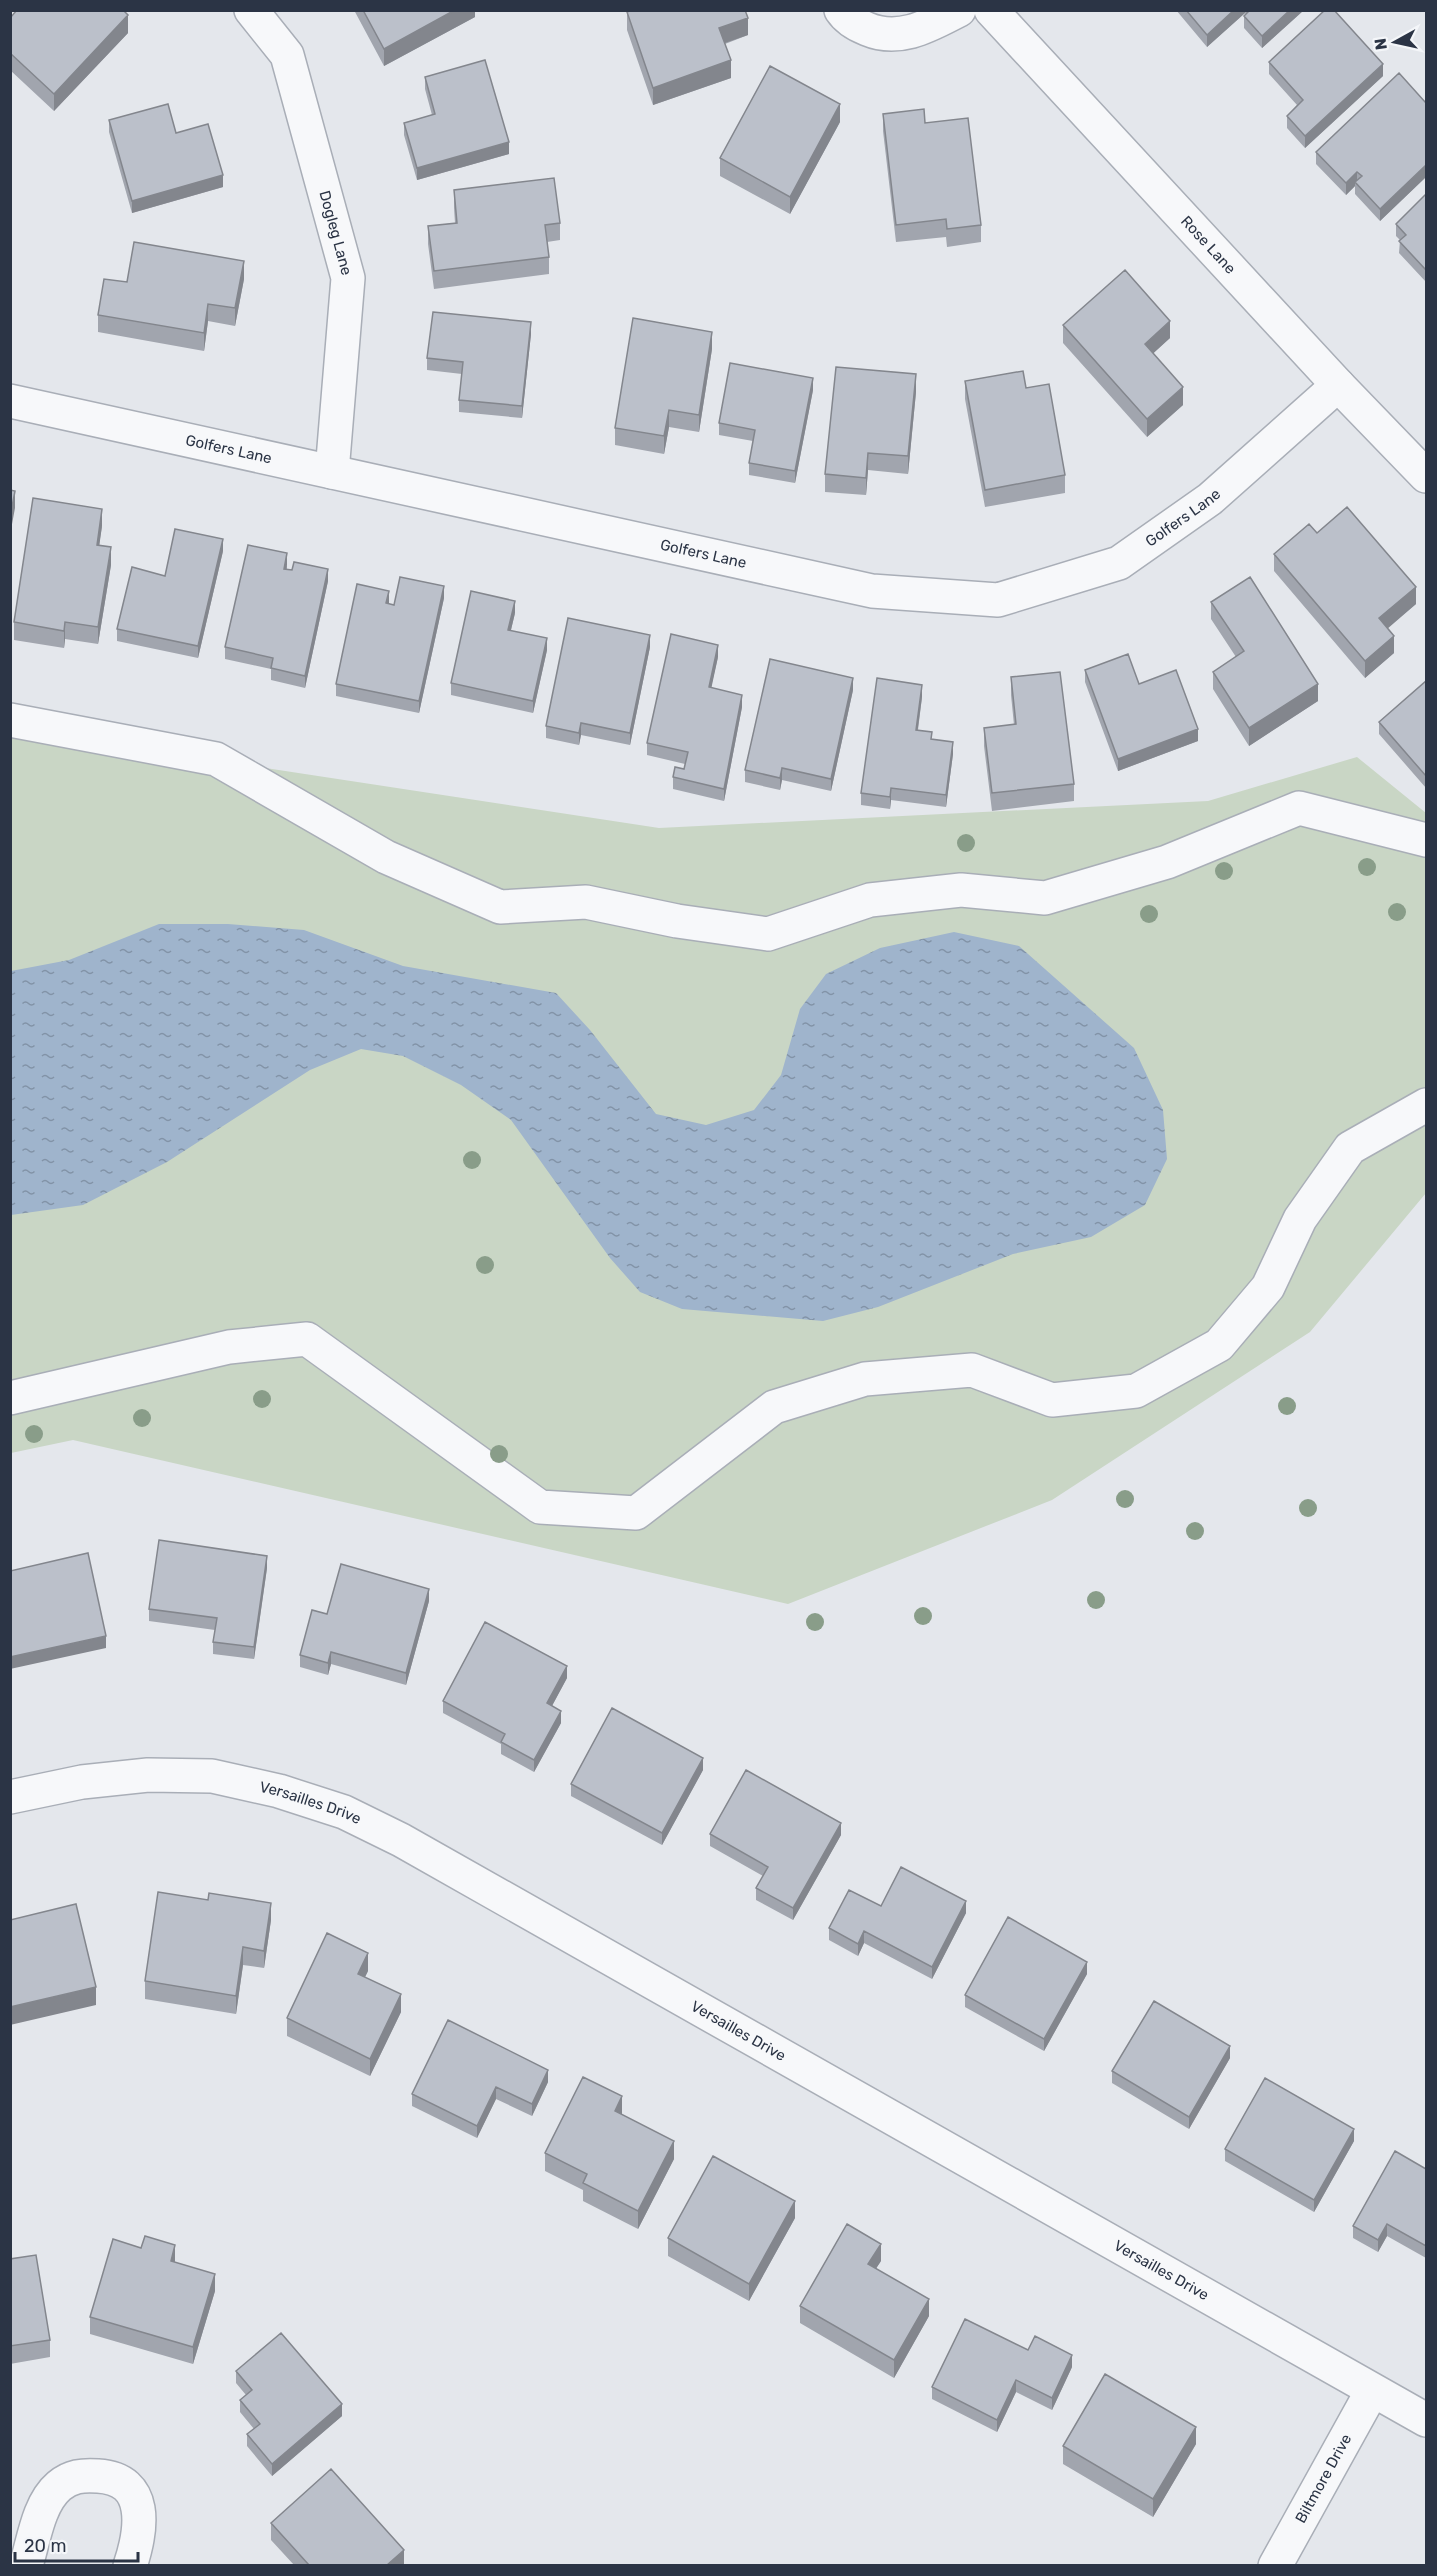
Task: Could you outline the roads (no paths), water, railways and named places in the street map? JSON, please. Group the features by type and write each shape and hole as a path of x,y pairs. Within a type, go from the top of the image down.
{"street":[{"name":"Dogleg Lane","path":"250,10 287,55 348,278 332,472"},
{"path":"841,10 858,25 874,32 891,35 908,33 926,27 959,10"},
{"name":"Rose Lane","path":"991,10 1338,385 1426,476"},
{"name":"Golfers Lane","path":"10,401 872,591 998,600 1119,563 1210,500 1338,385"},
{"path":"10,720 216,759 386,857 500,908 585,902 677,921 768,934 870,900 961,890 1045,898 1167,862 1299,808 1426,840"},
{"path":"10,1398 229,1347 308,1339 540,1507 636,1513 774,1407 865,1379 972,1370 1052,1400 1136,1391 1219,1345 1268,1287 1300,1219 1350,1148 1426,1105"},
{"name":"Versailles Drive","path":"10,1797 82,1782 148,1775 212,1776 279,1791 344,1812 401,1840 1426,2420"},
{"name":"Biltmore Drive","path":"1275,2565 1372,2391"},
{"path":"24,2561 45,2505 58,2487 78,2475 105,2476 122,2483 135,2495 141,2520 139,2540 130,2565"}],"water":[{"path":"159,924 228,924 304,930 403,966 556,993 590,1030 656,1114 706,1125 754,1110 781,1075 800,1009 826,974 880,948 954,932 1019,946 1134,1048 1163,1110 1167,1159 1145,1205 1091,1237 1013,1254 878,1307 823,1321 682,1309 640,1292 610,1258 511,1120 461,1085 403,1056 361,1049 310,1070 167,1162 83,1205 11,1215 11,971 69,960"}]}
